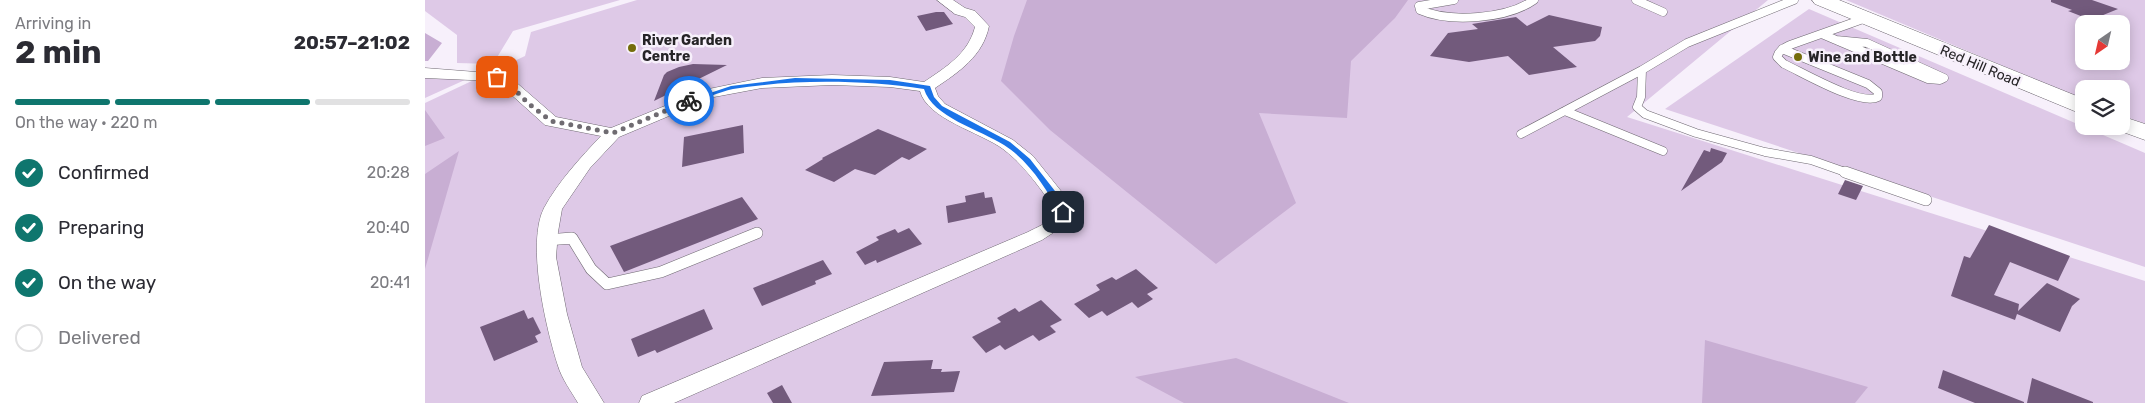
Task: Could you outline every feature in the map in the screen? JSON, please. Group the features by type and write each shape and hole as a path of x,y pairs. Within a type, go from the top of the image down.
{"main road":[{"name":"Red Hill Road","path":"1822,0 2075,104"},
{"path":"2130,127 2145,133"}],"street":[{"path":"592,403 587,398 570,367 556,314 545,257 553,209 585,164 613,133 710,93 762,83 832,80 890,82 927,87 968,55 981,35 982,26 977,20 944,0"},
{"path":"425,73 497,77 512,87 529,104 551,121 613,133"},
{"path":"651,403 1035,236 1061,219 1063,212 1058,200 1027,160 1007,144 939,107 930,98 927,87"}],"lane":[{"path":"1454,0 1419,6 1420,10 1433,15 1455,18 1516,10 1534,0"},
{"path":"1636,0 1663,12"},
{"path":"1521,134 1642,70 1687,43 1794,0"},
{"path":"1782,49 1868,84 1878,92 1878,97 1870,100 1855,97 1784,64 1777,56 1778,52 1782,49 1866,18"},
{"path":"1822,34 1836,40 1928,79 1940,80 1944,78 1867,43 1836,40"},
{"path":"1642,70 1641,97 1637,107 1645,114 1696,134 1765,152 1811,160 1927,200"},
{"path":"1565,111 1663,151"},
{"path":"547,240 572,238 591,269 607,284 661,272 757,233"}],"shaded area":[{"path":"425,0 620,0 513,31 493,64 457,63 457,35 425,11"},
{"path":"637,0 1768,0 1627,117 2145,281 2145,403 425,403 425,103 525,56 531,32"},
{"path":"1027,0 1408,0 1395,18 1351,61 1347,118 1259,113 1296,203 1216,264 1050,130 1001,81"},
{"path":"1846,0 2145,0 2145,124 2130,118 2130,80 2075,80 2075,96"},
{"path":"1809,9 2075,123 2075,135 2103,135 2145,153 2145,267 1665,109"},
{"path":"425,33 442,43 428,61 425,61"},
{"path":"425,76 467,79 425,98"},
{"path":"425,110 445,138 425,146"},
{"path":"459,151 425,269 425,174"},
{"path":"1705,340 1868,387 1855,403 1702,403"},
{"path":"1236,358 1349,403 1184,403 1135,377"}],"building":[{"path":"2051,0 2092,0 2118,9 2103,15 2078,15 2068,11 2072,10 2051,2"},
{"path":"944,12 953,24 926,31 917,16"},
{"path":"1549,15 1602,27 1600,36 1595,41 1553,47 1577,67 1529,75 1508,56 1469,62 1430,56 1448,33 1478,29 1472,24 1516,17 1527,26"},
{"path":"693,64 727,65 654,101 664,75 667,72"},
{"path":"743,125 744,153 682,167 684,137"},
{"path":"878,129 927,149 909,160 902,157 875,175 855,169 834,182 805,170 822,158"},
{"path":"1711,148 1727,153 1722,162 1681,191 1704,150 1710,152"},
{"path":"1845,180 1863,186 1856,200 1838,194"},
{"path":"984,192 985,198 992,197 996,213 948,223 946,206 966,202 965,196"},
{"path":"742,197 758,219 624,272 610,246"},
{"path":"1989,225 2070,256 2058,281 2010,262 1994,295 2019,304 2018,311 2047,283 2080,299 2072,306 2060,332 2017,314 2015,320 1951,296 1964,256 1970,258"},
{"path":"909,228 922,244 877,263 876,260 865,265 856,252 879,240 876,237 895,229 898,233"},
{"path":"823,260 832,274 815,281 816,284 762,306 753,288"},
{"path":"1136,269 1158,288 1147,294 1153,299 1138,308 1132,302 1107,316 1102,311 1089,318 1074,304 1100,290 1096,285 1112,277 1116,280"},
{"path":"1041,300 1062,320 1050,326 1056,332 1039,341 1033,335 1005,350 1000,345 986,353 972,337 1001,322 997,318 1015,308 1019,312"},
{"path":"704,309 713,329 657,353 655,350 638,357 631,339"},
{"path":"524,310 528,319 533,317 541,333 535,336 538,342 494,361 480,327"},
{"path":"933,360 931,369 942,369 941,372 960,371 954,392 871,396 884,362"},
{"path":"1943,370 2024,403 1975,403 1938,388"},
{"path":"2032,378 2093,402 2093,403 2027,403"},
{"path":"782,385 792,403 773,403 767,393"}],"way so far":[{"path":"497,77 512,87 529,104 551,121 613,133 689,101"}],"place":[{"name":"River Garden Centre","path":"632,48"},
{"name":"Wine and Bottle","path":"1798,57"}],"route":[{"path":"689,101 731,88 795,80 890,82 927,87 930,98 939,107 976,125 1007,144 1027,160 1058,200 1063,212"}]}
